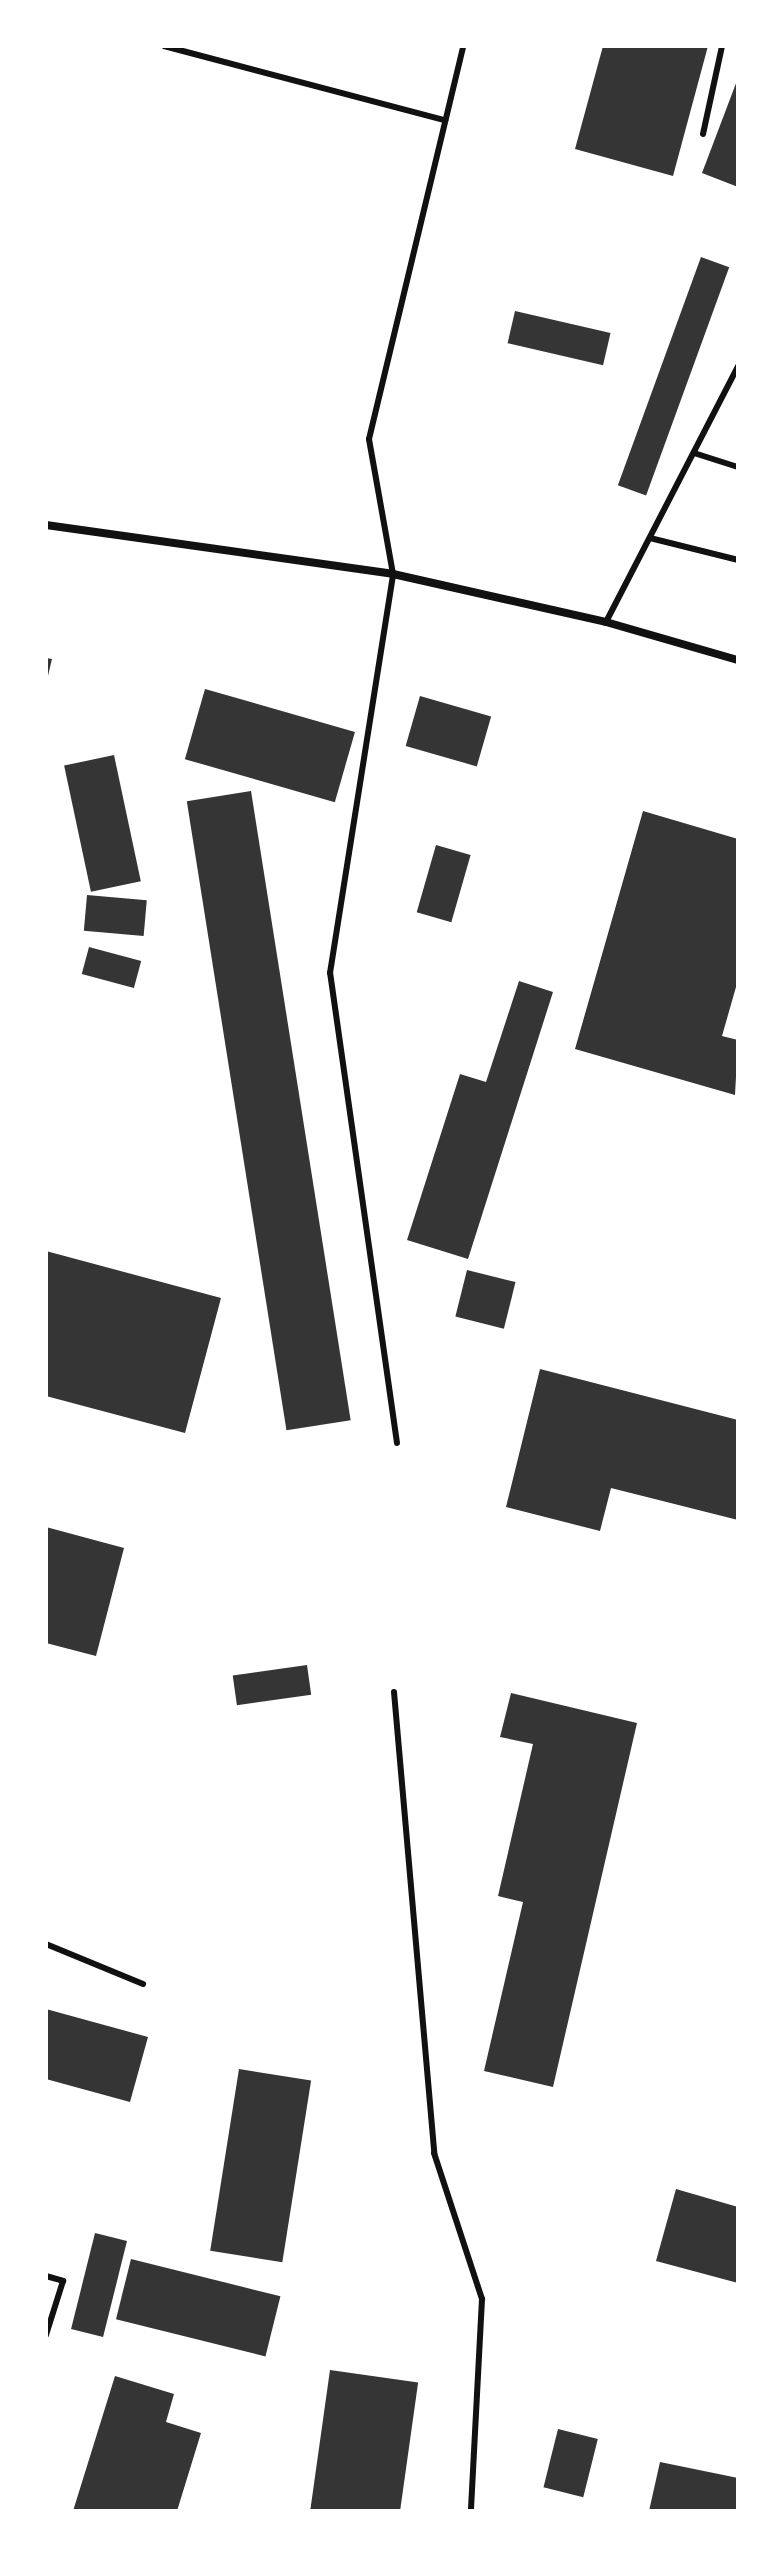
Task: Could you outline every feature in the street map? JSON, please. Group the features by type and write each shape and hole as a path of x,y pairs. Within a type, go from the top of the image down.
{"street":[{"path":"46,525 393,574 606,622 738,660"}],"lane":[{"path":"164,46 445,120"},
{"path":"397,1443 330,973 393,574 369,439 463,46"},
{"path":"703,134 722,46"},
{"path":"606,622 738,366"},
{"path":"694,453 738,467"},
{"path":"650,538 738,560"},
{"path":"394,1692 434,2153 482,2299 471,2511"},
{"path":"46,1944 143,1984"},
{"path":"46,2276 63,2281 46,2335"}],"building":[{"path":"603,46 708,46 673,176 575,149"},
{"path":"738,78 738,187 702,173"},
{"path":"701,257 729,267 646,496 618,485"},
{"path":"515,311 610,333 603,365 508,343"},
{"path":"46,658 52,659 47,680 46,680"},
{"path":"205,689 355,732 335,802 185,759"},
{"path":"420,696 491,716 477,766 406,746"},
{"path":"114,755 141,881 91,892 64,766"},
{"path":"251,791 351,1420 286,1430 187,801"},
{"path":"643,811 738,839 738,980 722,1036 738,1040 735,1095 575,1049"},
{"path":"436,845 471,855 451,922 417,912"},
{"path":"87,895 147,900 144,936 84,931"},
{"path":"89,947 141,961 134,988 82,974"},
{"path":"519,981 553,992 468,1259 407,1240 460,1074 486,1082"},
{"path":"46,1251 221,1298 185,1433 46,1396"},
{"path":"467,1270 516,1282 504,1329 455,1317"},
{"path":"540,1369 738,1420 738,1520 611,1488 600,1531 506,1507"},
{"path":"46,1527 124,1548 96,1656 46,1643"},
{"path":"307,1665 311,1695 237,1705 233,1675"},
{"path":"511,1693 637,1723 553,2087 484,2071 523,1902 498,1896 533,1744 500,1737"},
{"path":"46,2009 148,2037 130,2102 46,2079"},
{"path":"239,2069 311,2080 282,2262 210,2251"},
{"path":"676,2189 738,2207 738,2283 656,2261"},
{"path":"95,2233 127,2241 103,2337 71,2329"},
{"path":"131,2259 280,2296 265,2356 116,2319"},
{"path":"330,2370 418,2382 400,2511 310,2511"},
{"path":"115,2376 174,2394 166,2422 201,2433 177,2511 73,2511"},
{"path":"558,2429 598,2439 583,2497 543,2487"},
{"path":"660,2462 738,2478 738,2511 649,2511"}]}
